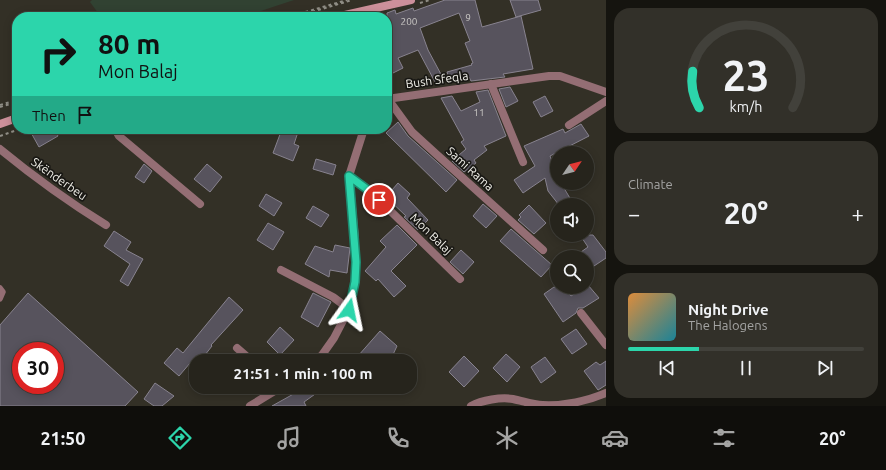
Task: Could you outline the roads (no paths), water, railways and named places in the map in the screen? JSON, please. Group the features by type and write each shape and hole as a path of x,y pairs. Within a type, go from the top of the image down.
{"main road":[{"path":"358,12 411,0"},
{"path":"0,124 12,120"}],"street":[{"name":"Bush Sfeqla","path":"392,98 549,76 560,76 606,92"},
{"path":"491,84 523,162"},
{"path":"569,125 606,101"},
{"name":"Sami Rama","path":"392,106 412,132 543,250"},
{"path":"118,134 200,204"},
{"path":"323,354 334,338 349,310 355,282 356,262 349,176 362,134"},
{"name":"Skënderbeu","path":"0,149 26,170 79,208 106,225"},
{"name":"Mon Balaj","path":"349,176 368,190 460,279"},
{"path":"281,270 333,297 349,310"},
{"path":"581,313 606,345"},
{"path":"237,348 244,354"},
{"path":"471,406 491,400 511,399 543,405 581,401 595,398 606,392"},
{"path":"250,406 270,394"}],"lane":[{"path":"0,288 3,292 0,299"}]}
